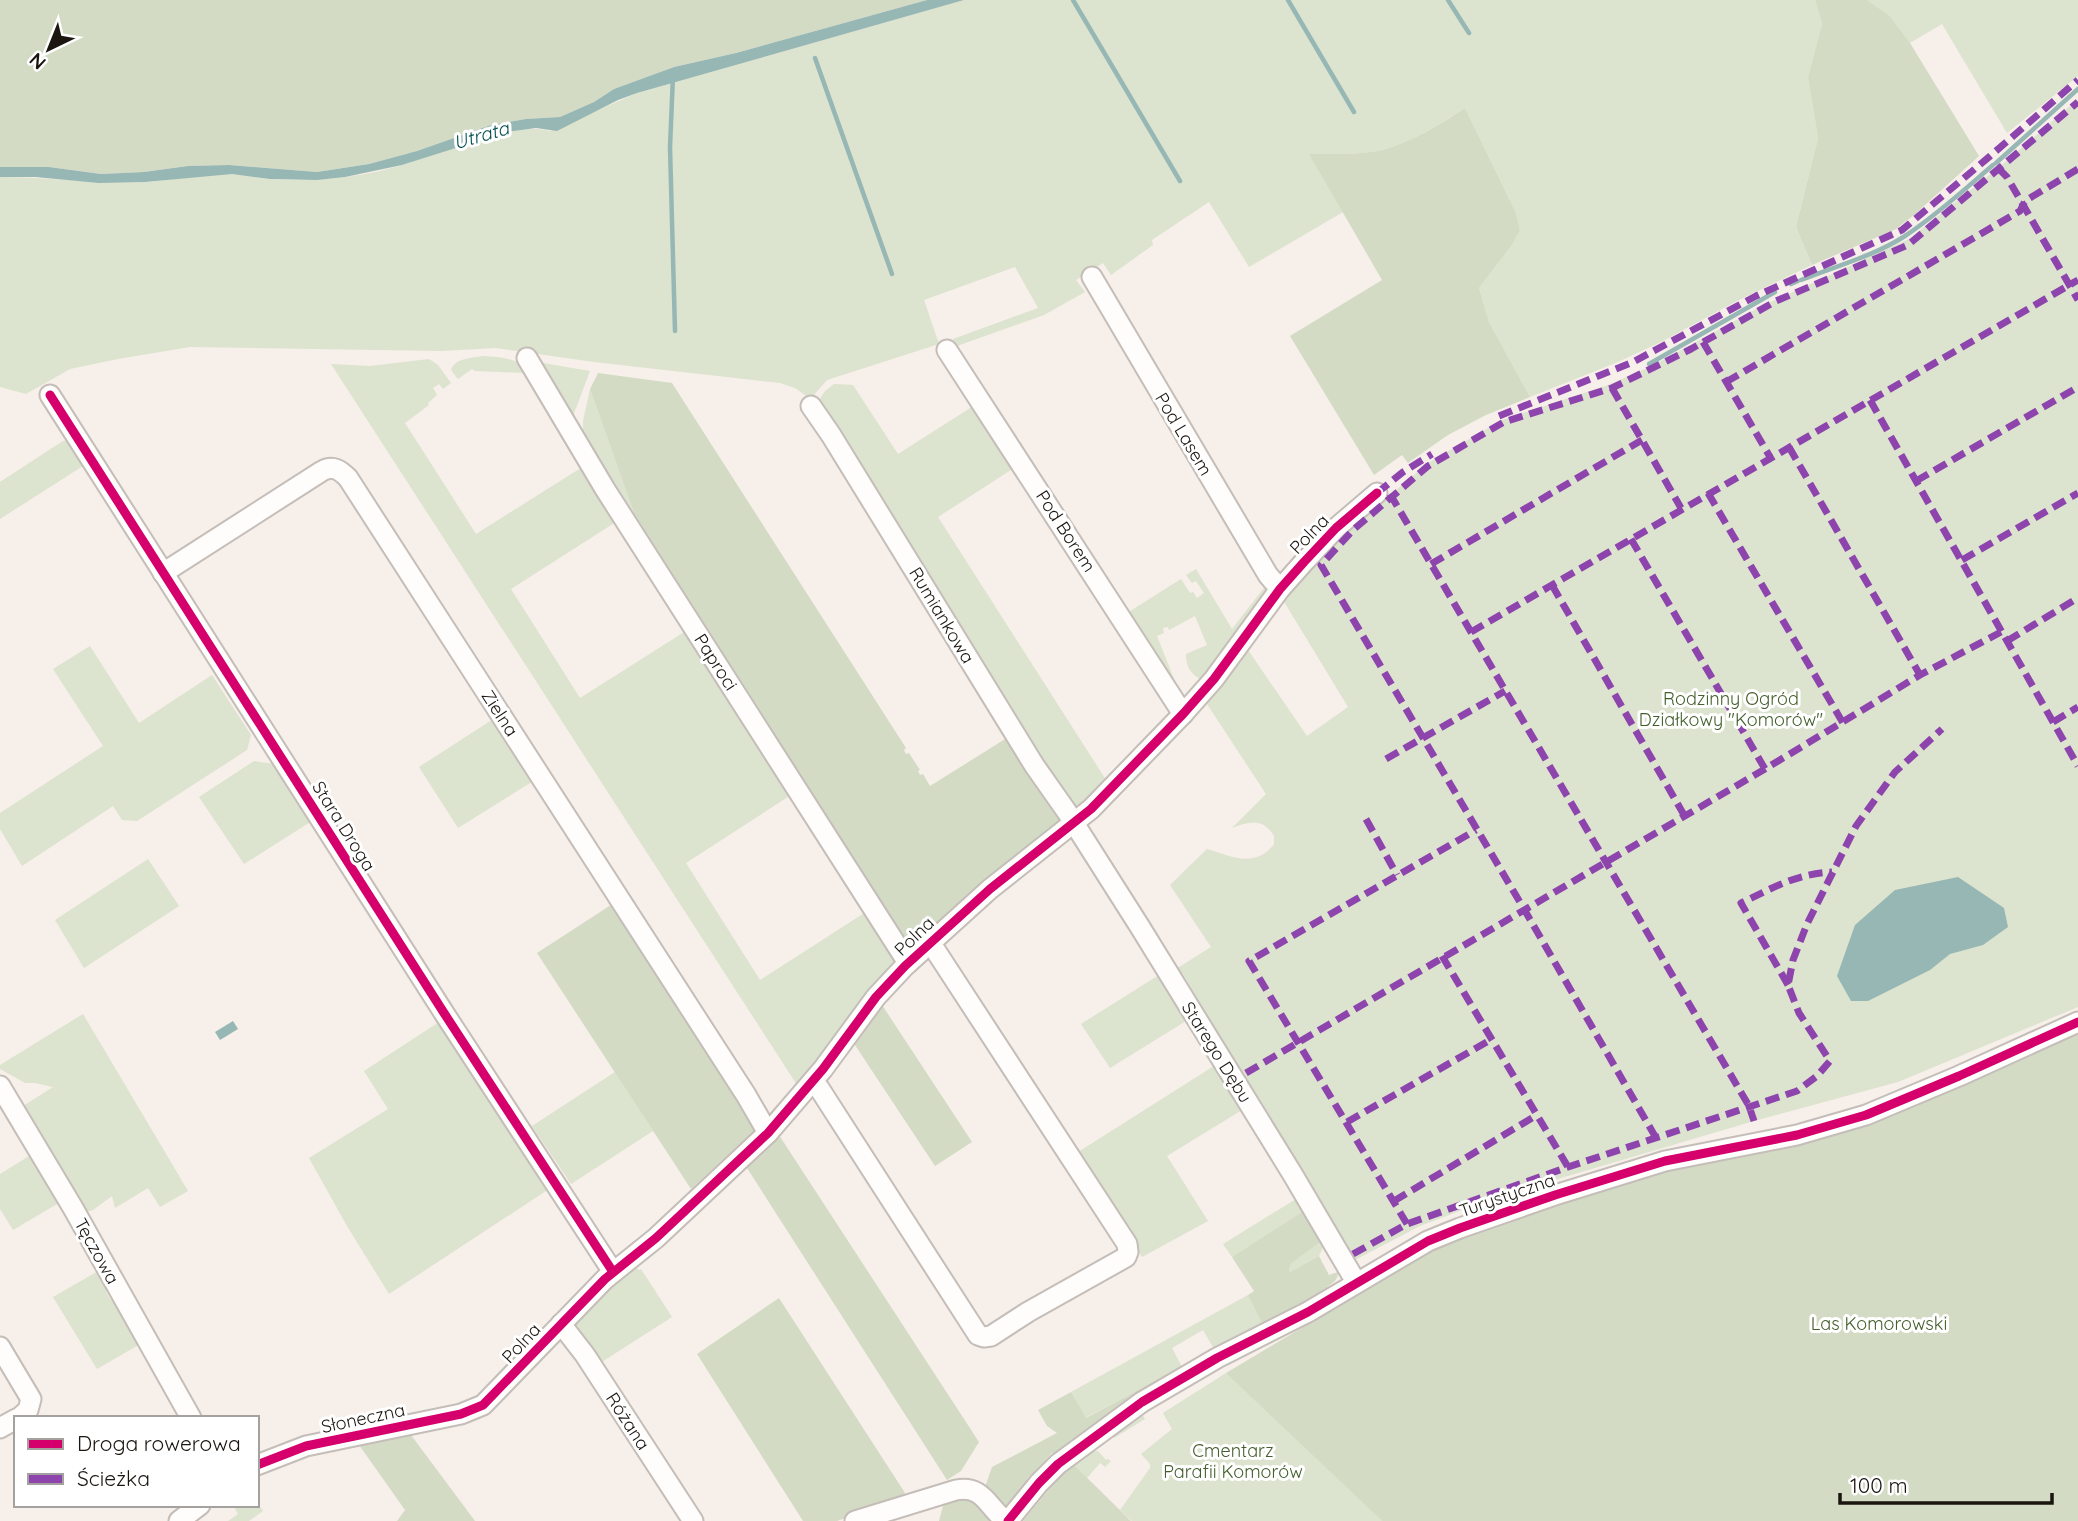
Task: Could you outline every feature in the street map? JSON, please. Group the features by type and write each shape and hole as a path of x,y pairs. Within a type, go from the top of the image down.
{"street":[{"name":"Pod Lasem","path":"1091,277 1268,575 1280,589"},
{"name":"Pod Borem","path":"947,350 1183,714"},
{"name":"Paproci","path":"527,358 606,489 908,963"},
{"name":"Stara Droga","path":"50,395 613,1272"},
{"name":"Rumiankowa","path":"811,406 839,447 1034,765 1075,823"},
{"name":"Zielna","path":"163,573 322,471 330,468 341,471 731,1071 768,1133"},
{"name":"Polna","path":"478,1408 491,1398 613,1272 663,1232 768,1133 813,1082 876,998 908,963 990,889 1091,809 1183,714 1221,669 1280,589 1336,528 1377,493"},
{"name":"Starego Dębu","path":"1075,823 1293,1175 1356,1282"},
{"name":"Polna","path":"813,1082 978,1335 992,1336 1037,1307 1126,1257 1127,1244 930,942"},
{"name":"Turystyczna","path":"1007,1521 1058,1464 1122,1416 1195,1371 1308,1312 1429,1241 1555,1195 1665,1161 1797,1135 1855,1118 1959,1076 2078,1022"},
{"name":"Tęczowa","path":"0,1086 190,1416"},
{"name":"Różana","path":"561,1324 591,1365 693,1521"},
{"path":"0,1347 31,1399 30,1407 21,1416"},
{"name":"Słoneczna","path":"259,1464 300,1448 461,1414 478,1408"},
{"path":"855,1521 956,1490 971,1489 982,1495 994,1511 1007,1521"},
{"path":"179,1521 197,1507"}],"green space":[{"path":"0,0 927,0 736,53 674,67 614,89 594,102 560,117 491,125 417,151 369,164 317,172 229,165 101,174 49,167 0,167"},
{"path":"964,0 1815,0 1822,24 1808,77 1818,138 1796,227 1812,265 1661,342 1530,397 1489,322 1479,288 1512,245 1520,230 1516,213 1465,108 1420,135 1382,150 1310,154 1343,212 1249,267 1209,202 1152,240 1153,245 1111,275 1103,263 1076,280 1085,292 1044,315 957,346 953,339 1038,308 1015,267 924,300 939,344 827,380 809,398 795,388 780,383 496,348 441,351 190,347 70,369 26,394 0,387 0,177 125,182 222,174 303,180 369,173 402,165 495,134 514,130 550,131 637,93"},
{"path":"1815,0 1867,0 1890,16 1910,43 1979,156 1896,229 1812,265 1796,227 1818,138 1808,77 1822,24"},
{"path":"1867,0 2078,0 2078,76 2007,133 1942,24 1910,43 1890,16"},
{"name":"Rodzinny Ogród Działkowy \"Komorów\"","path":"2078,99 2078,1007 1898,1082 1754,1121 1497,1197 1420,1226 1353,1261 1183,974 1179,975 1176,969 1211,947 1170,885 1207,849 1242,859 1259,856 1274,844 1274,836 1261,824 1250,823 1232,828 1266,794 1205,701 1248,650 1307,736 1348,707 1283,600 1351,528 1428,463 1502,420 1608,385 1652,366 1760,307 1909,239 1998,168"},
{"path":"1465,108 1516,213 1520,230 1512,245 1479,288 1489,322 1530,397 1486,415 1448,435 1408,463 1402,455 1374,475 1290,336 1382,280 1309,154 1382,150 1420,135"},
{"path":"483,356 506,359 527,367 525,373 472,369 458,379 451,370 460,361"},
{"path":"429,359 438,365 451,383 443,389 439,384 433,388 437,395 429,405 405,423 476,534 584,466 619,520 511,589 580,698 689,629 794,793 686,863 760,980 869,910 895,953 896,967 848,1027 843,1024 831,1040 835,1044 799,1088 331,364 370,366"},
{"path":"537,362 590,371 573,416 571,417"},
{"path":"598,373 672,383 906,748 906,754 909,753 920,770 920,775 923,774 930,786 1010,736 1065,819 908,954 634,513 590,389"},
{"path":"834,384 853,385 898,454 975,405 1014,468 938,517 1108,783 1076,810 1066,800 823,411 819,400"},
{"path":"590,389 634,513 583,433"},
{"path":"70,440 86,464 0,519 0,482 63,441"},
{"path":"1196,569 1232,629 1267,584 1263,600 1205,681 1191,671 1186,659 1186,654 1207,645 1195,616 1169,630 1168,627 1163,628 1164,633 1157,636 1176,684 1172,684 1127,613 1181,579 1190,593 1193,592 1197,598 1204,593 1196,581 1192,583 1186,575"},
{"path":"90,646 139,723 212,675 251,735 247,750 137,821 122,820 113,806 22,866 0,829 0,813 103,746 53,669"},
{"path":"495,718 535,780 458,828 419,767"},
{"path":"254,761 281,765 315,819 244,864 199,797"},
{"path":"148,859 179,906 84,968 55,920"},
{"path":"614,903 757,1128 691,1189 537,953"},
{"path":"1159,975 1186,1021 1110,1068 1081,1024"},
{"path":"880,1002 972,1142 935,1166 853,1042 861,1034"},
{"path":"83,1014 188,1191 160,1207 148,1188 115,1208 112,1196 93,1210 82,1213 20,1108 53,1087 25,1083 0,1069 0,1065"},
{"path":"439,1022 517,1138 514,1140 520,1149 525,1150 539,1172 537,1175 543,1186 549,1189 389,1294 309,1158 388,1109 364,1071"},
{"name":"Las Komorowski","path":"2078,1028 2078,1521 1382,1521 1226,1373 1431,1246 1678,1162 1838,1130"},
{"path":"1214,1066 1242,1110 1167,1156 1208,1221 1142,1257 1075,1154"},
{"path":"615,1072 653,1131 571,1184 532,1126"},
{"path":"777,1132 979,1442 961,1471 947,1480 747,1168 747,1163"},
{"path":"34,1153 62,1201 13,1230 0,1209 0,1174"},
{"path":"1296,1199 1303,1211 1232,1257 1223,1244"},
{"path":"1303,1211 1322,1241 1292,1263 1290,1272 1319,1256 1329,1275 1338,1272 1337,1277 1327,1287 1329,1292 1265,1329 1248,1295 1254,1291 1232,1257"},
{"path":"1322,1241 1324,1245 1319,1256 1290,1272 1292,1263"},
{"path":"636,1267 641,1269 672,1317 597,1365 570,1327 608,1289"},
{"path":"100,1270 108,1285 106,1292 111,1300 120,1305 142,1343 97,1369 53,1297"},
{"path":"1248,1295 1263,1323 1214,1349 1203,1330 1172,1348 1182,1367 1085,1418 1071,1392"},
{"path":"779,1298 905,1493 900,1499 837,1521 803,1521 697,1354"},
{"path":"1209,1352 1057,1458 1052,1453 1027,1479 1031,1483 1009,1507 1005,1508 985,1487 992,1467 1057,1433 1047,1426 1038,1410 1071,1392 1086,1418"},
{"name":"Cmentarz Parafii Komorów","path":"1226,1373 1382,1521 1132,1521 1120,1510 1150,1468 1150,1464 1141,1454 1172,1429 1163,1413"},
{"path":"1137,1415 1145,1419 1114,1438 1112,1434"},
{"path":"408,1431 475,1521 397,1521 405,1510 357,1442"},
{"path":"1092,1451 1098,1451 1106,1460 1111,1461 1105,1467 1100,1463 1087,1478 1073,1464"},
{"path":"1073,1464 1131,1521 1023,1521"},
{"path":"968,1494 992,1521 939,1521 945,1498"},
{"path":"259,1506 263,1511 249,1521 228,1521 238,1514 234,1507"}],"water":[{"name":"Utrata","path":"927,0 964,0 637,93 557,131 536,128 506,132 402,165 345,177 317,180 270,179 232,174 145,182 99,183 35,177 0,177 0,167 49,167 101,174 229,165 317,172 369,164 417,151 491,125 560,117 594,102 614,89 674,67 736,53"},
{"path":"1958,877 2004,908 2008,927 1983,945 1950,954 1930,970 1868,1001 1851,1001 1837,976 1855,925 1895,890"},
{"path":"233,1021 238,1029 220,1040 215,1032"}],"waterway":[{"path":"1073,0 1180,181"},
{"path":"1288,0 1354,112"},
{"path":"1448,0 1469,33"},
{"path":"815,58 892,274"},
{"path":"673,76 670,147 675,331"},
{"path":"1996,163 2078,89"},
{"path":"1801,280 1868,255 1905,236 1940,211 1993,165"},
{"path":"1791,284 1798,281"},
{"path":"1649,364 1775,292"}],"marked path":[{"path":"1499,416 1633,362 1756,296 1902,230 2078,80"},
{"path":"1656,1138 1321,565 1353,530 1428,466 1504,422 1612,388 1691,349 1776,301 1908,245 2078,102"},
{"path":"1998,168 2007,177 2078,300"},
{"path":"1726,382 2020,211 2025,201 2078,169"},
{"path":"1471,632 2078,280"},
{"path":"1703,342 1770,457"},
{"path":"1916,481 2078,387"},
{"path":"1612,388 1681,508"},
{"path":"1870,400 2078,766"},
{"path":"1431,564 1642,440"},
{"path":"1789,447 1920,675"},
{"path":"1377,493 1432,454"},
{"path":"1708,493 1843,723"},
{"path":"1962,560 2078,493"},
{"path":"1390,494 1749,1106 1754,1121"},
{"path":"1631,539 1765,769"},
{"path":"1552,585 1684,815"},
{"path":"2007,641 2078,598"},
{"path":"1246,1073 1765,769 1920,675 2001,632"},
{"path":"1386,759 1505,691"},
{"path":"2053,722 2078,707"},
{"path":"1353,1254 1407,1224 1797,1091 1817,1076 1830,1061 1799,1013 1788,985 1793,960 1807,924 1856,826 1895,772 1942,729"},
{"path":"1366,819 1397,875"},
{"path":"1407,1224 1249,961 1476,830"},
{"path":"1788,985 1741,903 1795,879 1832,872"},
{"path":"1442,956 1568,1167"},
{"path":"1347,1122 1492,1039"},
{"path":"1394,1201 1537,1115"}],"cycle path":[{"path":"50,395 444,1013 613,1272"},
{"path":"259,1464 306,1446 461,1414 483,1405 605,1279 656,1238 768,1133 823,1069 876,997 905,966 990,889 1091,809 1214,679 1280,589 1304,562 1336,528 1377,493"},
{"path":"1008,1521 1058,1464 1142,1402 1217,1358 1308,1312 1428,1241 1555,1195 1665,1161 1797,1135 1866,1115 2078,1022"}]}
